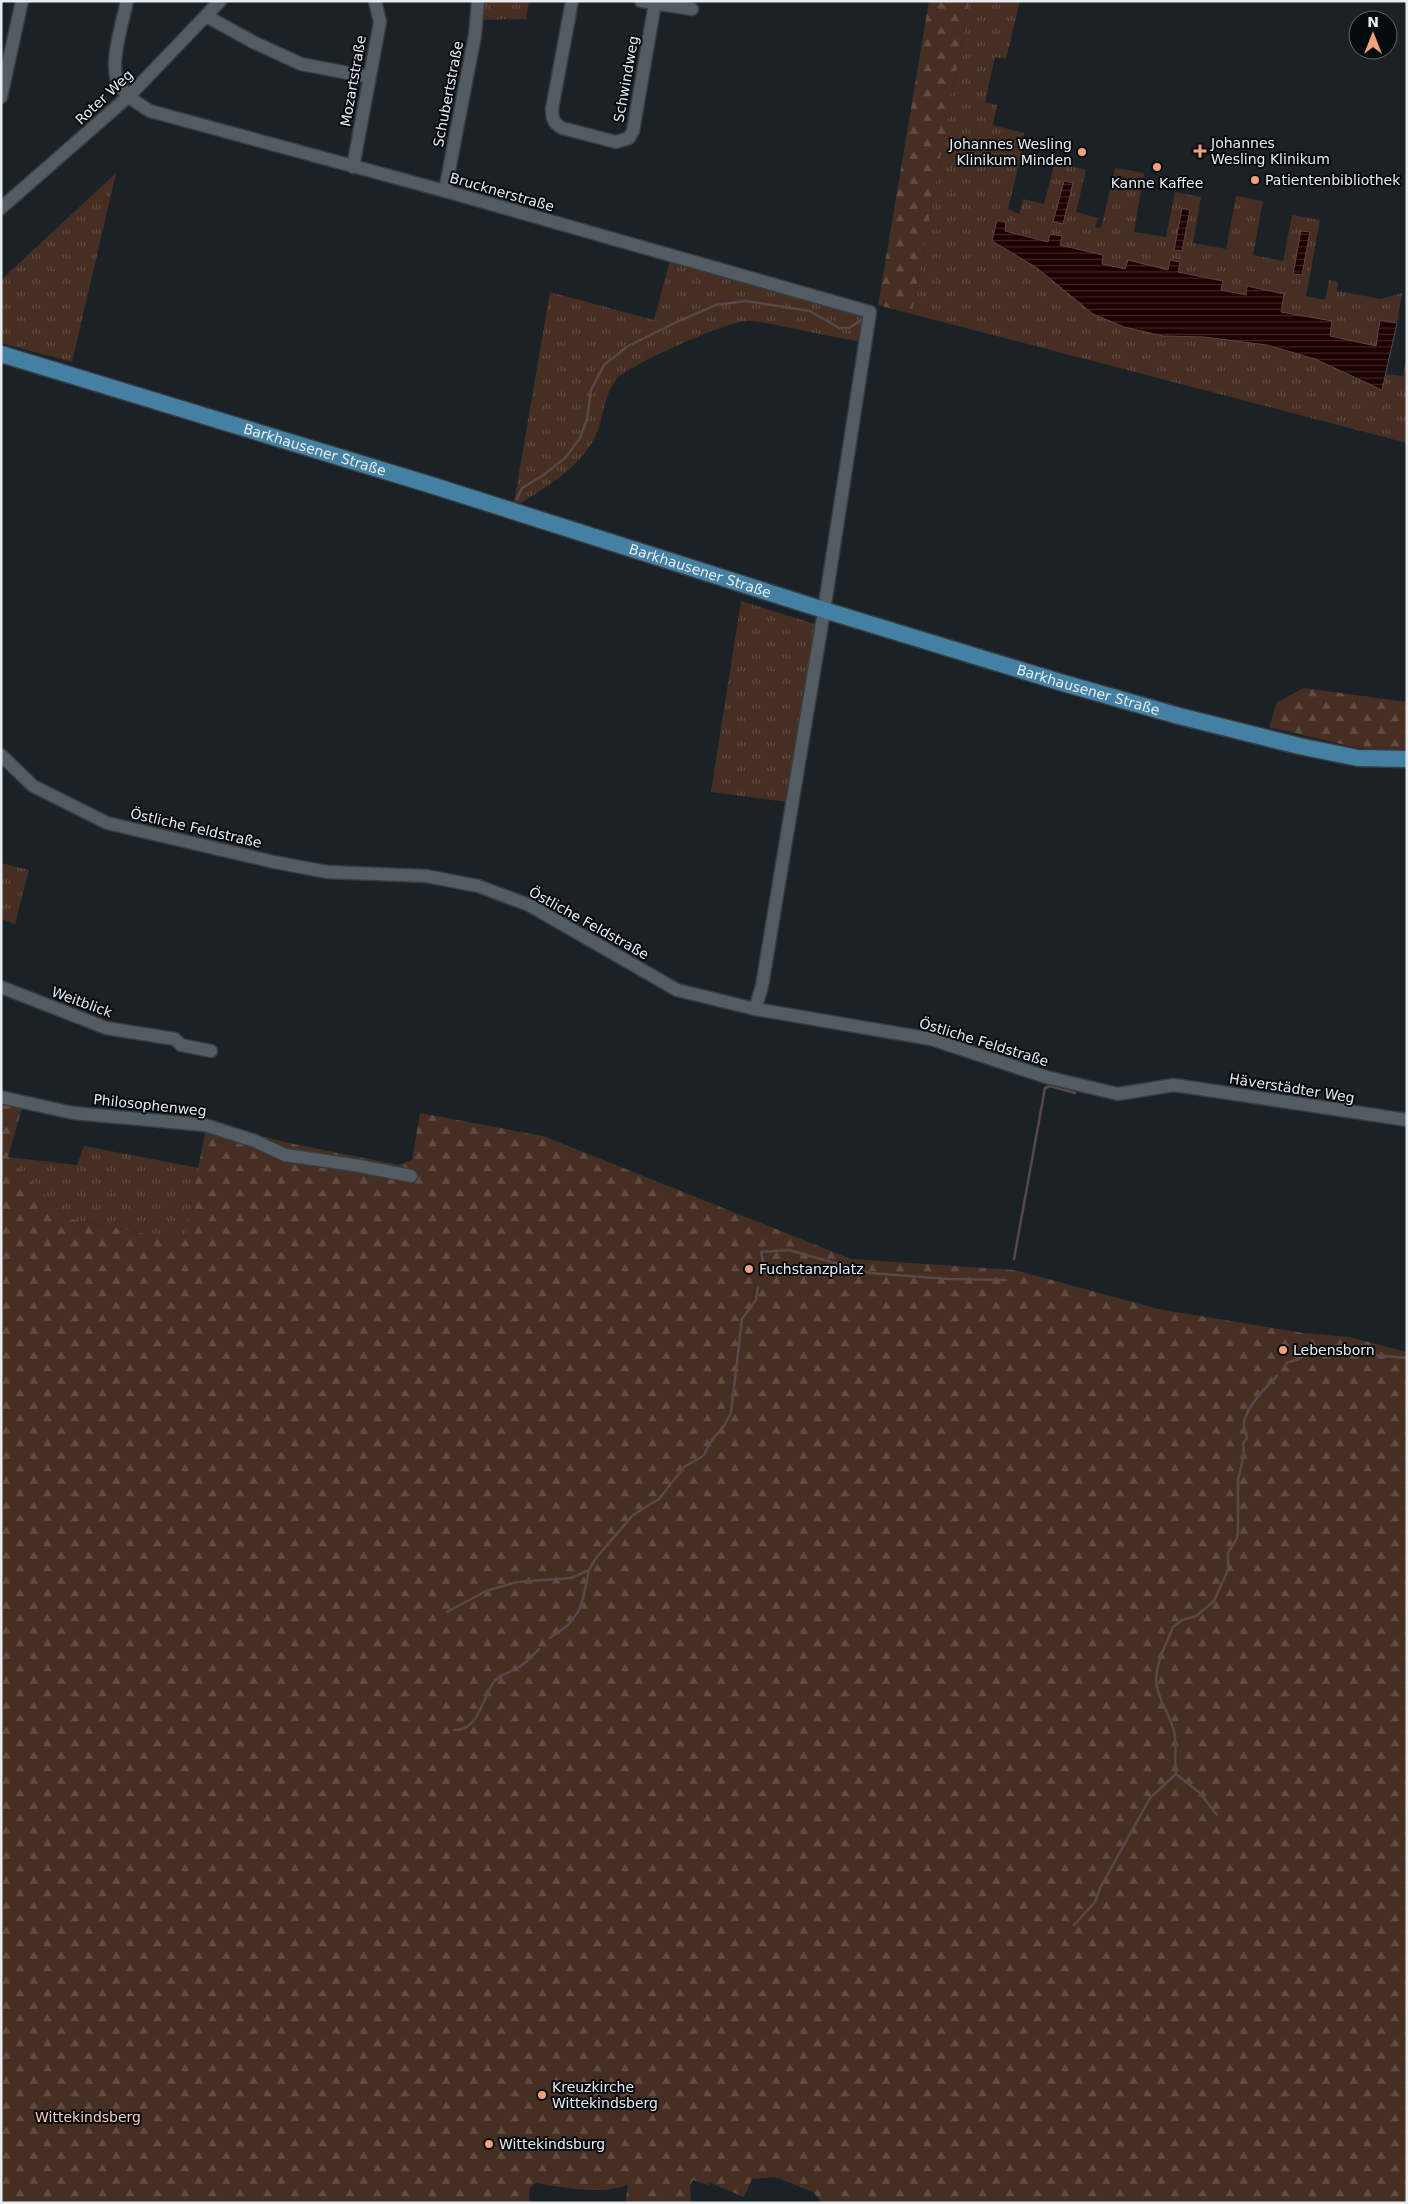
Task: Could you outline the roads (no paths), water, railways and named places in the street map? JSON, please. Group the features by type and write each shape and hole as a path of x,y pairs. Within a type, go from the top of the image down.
{"main road":[{"name":"Barkhausener Straße","path":"1,354 422,482 824,610 1063,683 1188,718 1358,758 1407,759"}],"street":[{"path":"1,97 22,1"},
{"name":"Brucknerstraße","path":"127,1 115,64 115,76 120,86 129,96 150,111 445,191 870,312 824,610"},
{"name":"Roter Weg","path":"1,208 129,96 220,1"},
{"name":"Mozartstraße","path":"353,167 380,22 375,1"},
{"name":"Schubertstraße","path":"445,191 475,35 478,1"},
{"name":"Schwindweg","path":"572,1 552,109 552,118 562,128 616,142 628,138 633,131 655,3"},
{"path":"641,1 692,9"},
{"path":"206,16 253,42 301,64 369,77"},
{"path":"755,1009 762,986 824,610"},
{"name":"Östliche Feldstraße","path":"1,755 33,786 107,823 274,862 327,872 426,876 478,886 528,905 677,990 755,1009 931,1039 1046,1077 1118,1094 1174,1085"},
{"name":"Weitblick","path":"1,987 106,1028 175,1039 181,1045 212,1051"},
{"name":"Häverstädter Weg","path":"1174,1085 1407,1120"},
{"name":"Philosophenweg","path":"1,1096 73,1113 204,1125 255,1141 285,1155 411,1176"}],"waterway":[{"path":"517,499 522,488 542,476 565,458 580,438 587,419 591,390 604,365 628,346 716,305 746,301 810,311 839,328 849,328 863,319"},
{"path":"1014,1259 1045,1088 1050,1086 1075,1093"},
{"path":"766,1274 761,1252 789,1250 870,1273 948,1279 1006,1280"},
{"path":"550,1638 568,1625 578,1612 583,1599 589,1570 596,1558 633,1515 659,1499 684,1467 703,1456 712,1440 724,1426 731,1413 742,1319 756,1300 758,1287"},
{"path":"1286,1363 1299,1359 1305,1349 1407,1358"},
{"path":"1074,1925 1095,1902 1100,1888 1150,1798 1176,1774 1174,1731 1157,1687 1158,1664 1173,1627 1182,1620 1196,1616 1214,1601 1228,1570 1228,1553 1237,1538 1238,1532 1238,1480 1244,1454 1243,1444 1247,1438 1244,1422 1253,1403 1277,1376"},
{"path":"447,1612 486,1591 517,1582 571,1578 589,1570"},
{"path":"454,1730 462,1729 474,1720 495,1680 522,1665 539,1649"},
{"path":"1176,1774 1200,1793 1217,1815"}],"place":[{"name":"Johannes Wesling Klinikum","path":"1200,151"},
{"name":"Johannes Wesling Klinikum Minden","path":"1082,152"},
{"name":"Kanne Kaffee","path":"1157,167"},
{"name":"Patientenbibliothek","path":"1255,180"},
{"name":"Fuchstanzplatz","path":"749,1269"},
{"name":"Lebensborn","path":"1283,1350"},
{"name":"Kreuzkirche Wittekindsberg","path":"542,2095"},
{"name":"Wittekindsburg","path":"489,2144"}],"park label":[{"name":"Wittekindsberg","path":"88,2117"}]}
